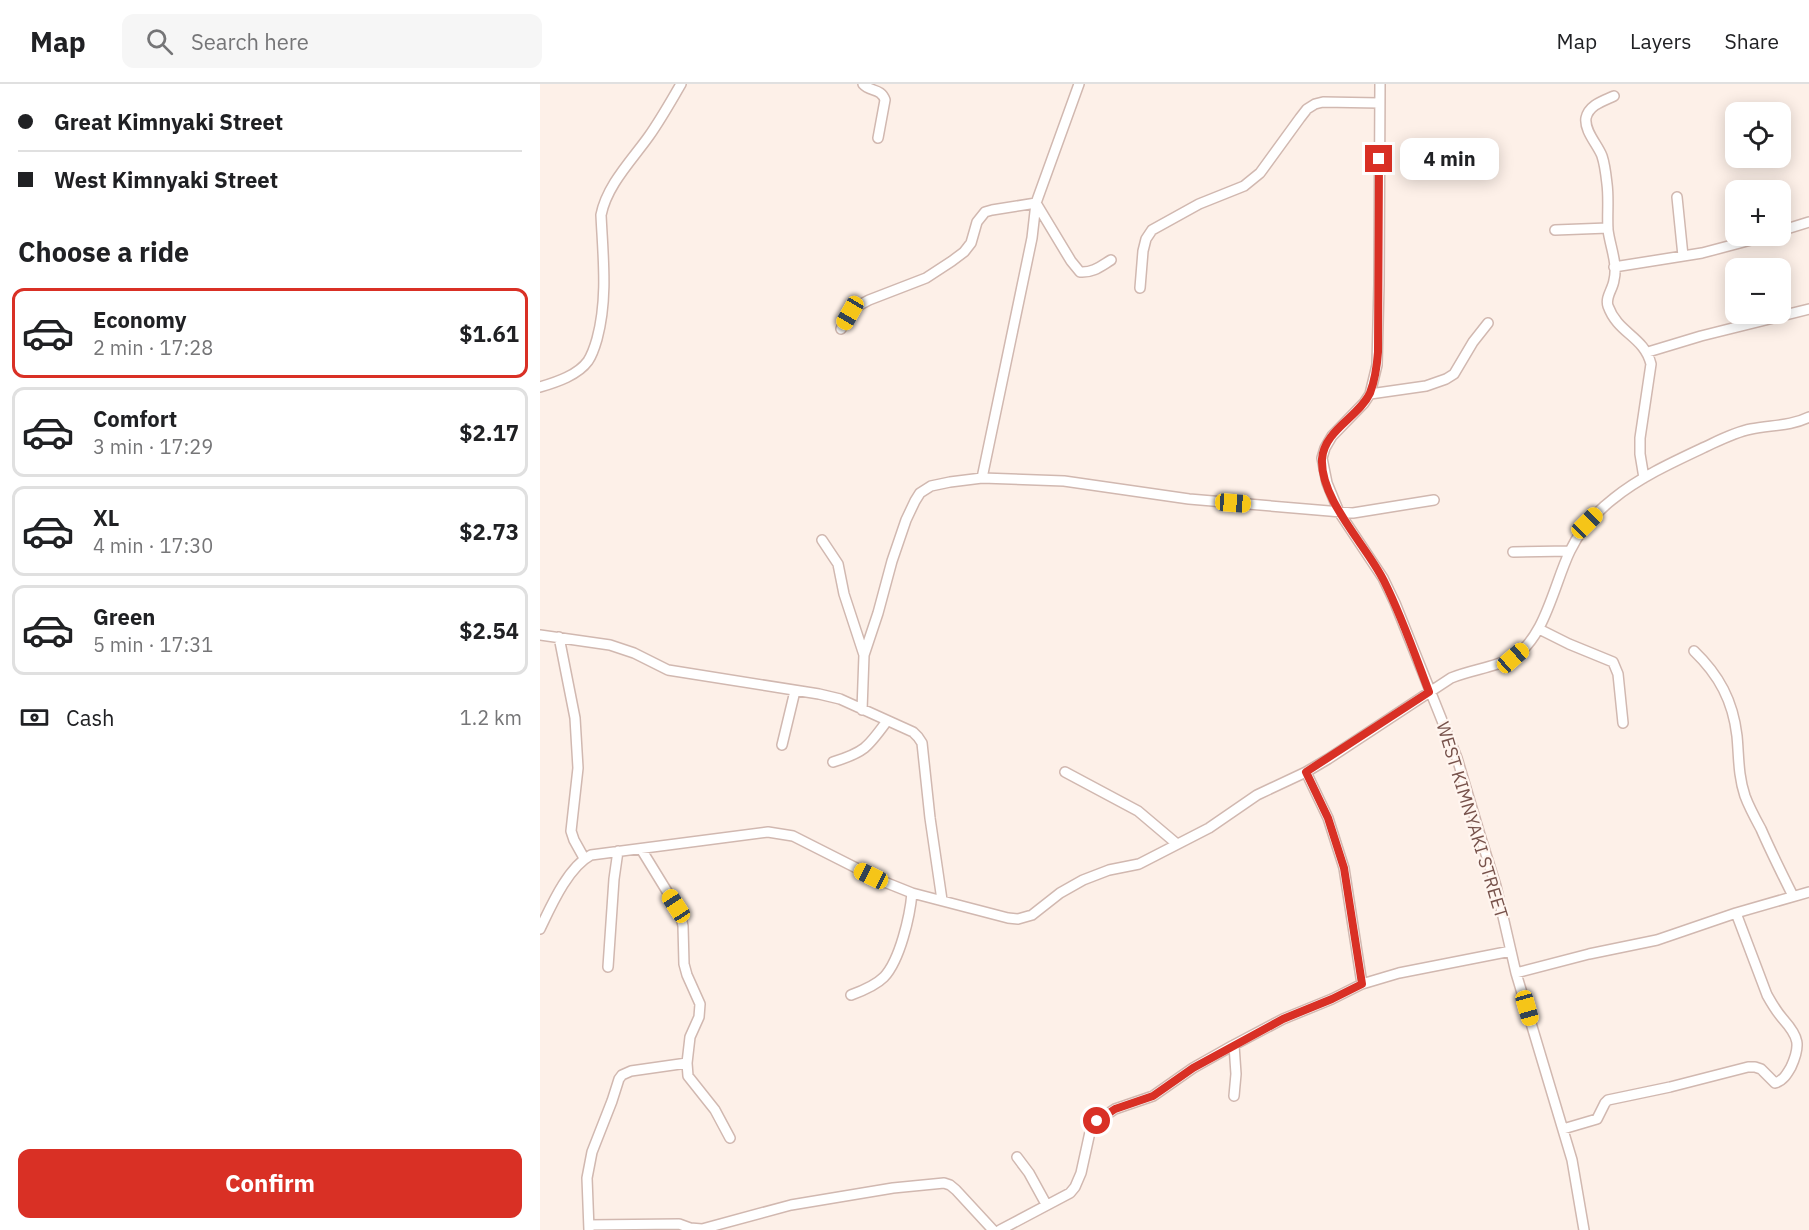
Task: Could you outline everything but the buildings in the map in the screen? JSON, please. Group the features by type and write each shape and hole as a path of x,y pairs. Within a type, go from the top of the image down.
{"street":[{"path":"540,387 580,370 589,359 600,328 605,287 601,215 603,203 681,84"},
{"path":"862,84 881,93 885,100 878,138"},
{"path":"982,478 1032,238 1035,203 1079,84"},
{"name":"WEST KIMNYAKI STREET","path":"1380,84 1378,352 1374,379 1370,394 1332,436 1322,458 1327,483 1339,512 1383,578 1456,758 1496,886 1516,973 1572,1160 1584,1230"},
{"path":"1614,96 1592,108 1586,119 1603,158 1608,193 1608,228 1615,278 1608,295 1607,305 1625,332 1641,343 1648,352 1651,364 1640,438 1644,478"},
{"path":"1140,288 1143,251 1146,239 1152,230 1199,204 1244,186 1253,180 1307,109 1323,102 1379,103"},
{"path":"1677,197 1683,256"},
{"path":"1035,203 1078,271 1090,272 1111,260"},
{"path":"841,329 856,307 868,300 926,278 958,257 969,247 977,222 985,212 1035,203"},
{"path":"1791,228 1809,222"},
{"path":"1555,230 1608,228"},
{"path":"1614,267 1729,246"},
{"path":"1648,352 1809,309"},
{"path":"1370,394 1426,386 1446,379 1454,374 1473,342 1488,323"},
{"path":"540,929 559,892 584,858 591,855 768,832 793,836 882,881 912,893 1008,918 1018,919 1032,915 1060,893 1083,880 1109,870 1139,864 1218,822 1257,795 1306,772 1451,678 1513,658 1539,629 1570,551 1579,536 1593,518 1613,499 1670,464 1738,432 1794,423 1809,417"},
{"path":"862,710 864,655 879,613 892,561 906,520 920,493 931,486 982,478 1064,482 1189,499 1362,513 1434,500"},
{"path":"822,540 838,564 844,594 864,655"},
{"path":"1513,552 1570,551"},
{"path":"1539,629 1569,645 1613,662 1618,674 1623,723"},
{"path":"540,635 610,645 668,669 840,699 913,732 922,743 942,900"},
{"path":"559,637 575,718 578,768 571,831 584,858"},
{"path":"1694,651 1712,669 1724,689 1732,711 1737,736 1740,780 1746,798 1793,896"},
{"path":"782,745 795,691"},
{"path":"834,762 861,752 888,721"},
{"path":"1065,772 1138,811 1177,844"},
{"path":"1306,772 1328,818 1344,868 1362,984"},
{"path":"641,849 681,916 684,964 700,1004 699,1017 690,1037 688,1076 715,1110 730,1138"},
{"path":"608,967 618,851"},
{"path":"1516,973 1589,954 1657,940 1736,913 1809,892"},
{"path":"851,995 876,984 885,977 907,928 912,893"},
{"path":"1563,1130 1597,1119 1608,1100 1670,1087 1737,1069 1755,1066 1775,1083 1785,1077 1796,1056 1797,1038 1767,995 1736,913"},
{"path":"1000,1230 1063,1197 1075,1188 1085,1161 1090,1132 1097,1121 1115,1109 1153,1096 1193,1068 1234,1045 1283,1019 1362,984 1399,973 1511,951"},
{"path":"1234,1045 1236,1074 1234,1096"},
{"path":"687,1063 631,1071 619,1079 595,1142 589,1165 586,1192 589,1228 679,1224 702,1229 813,1201 893,1188 944,1183 956,1190 993,1230"},
{"path":"1017,1157 1046,1204"}],"route":[{"path":"1097,1121 1115,1109 1153,1096 1193,1068 1283,1019 1362,984 1344,868 1328,818 1306,772 1429,692 1383,578 1339,512 1327,483 1322,458 1332,436 1370,394 1377,365 1379,159"}]}
